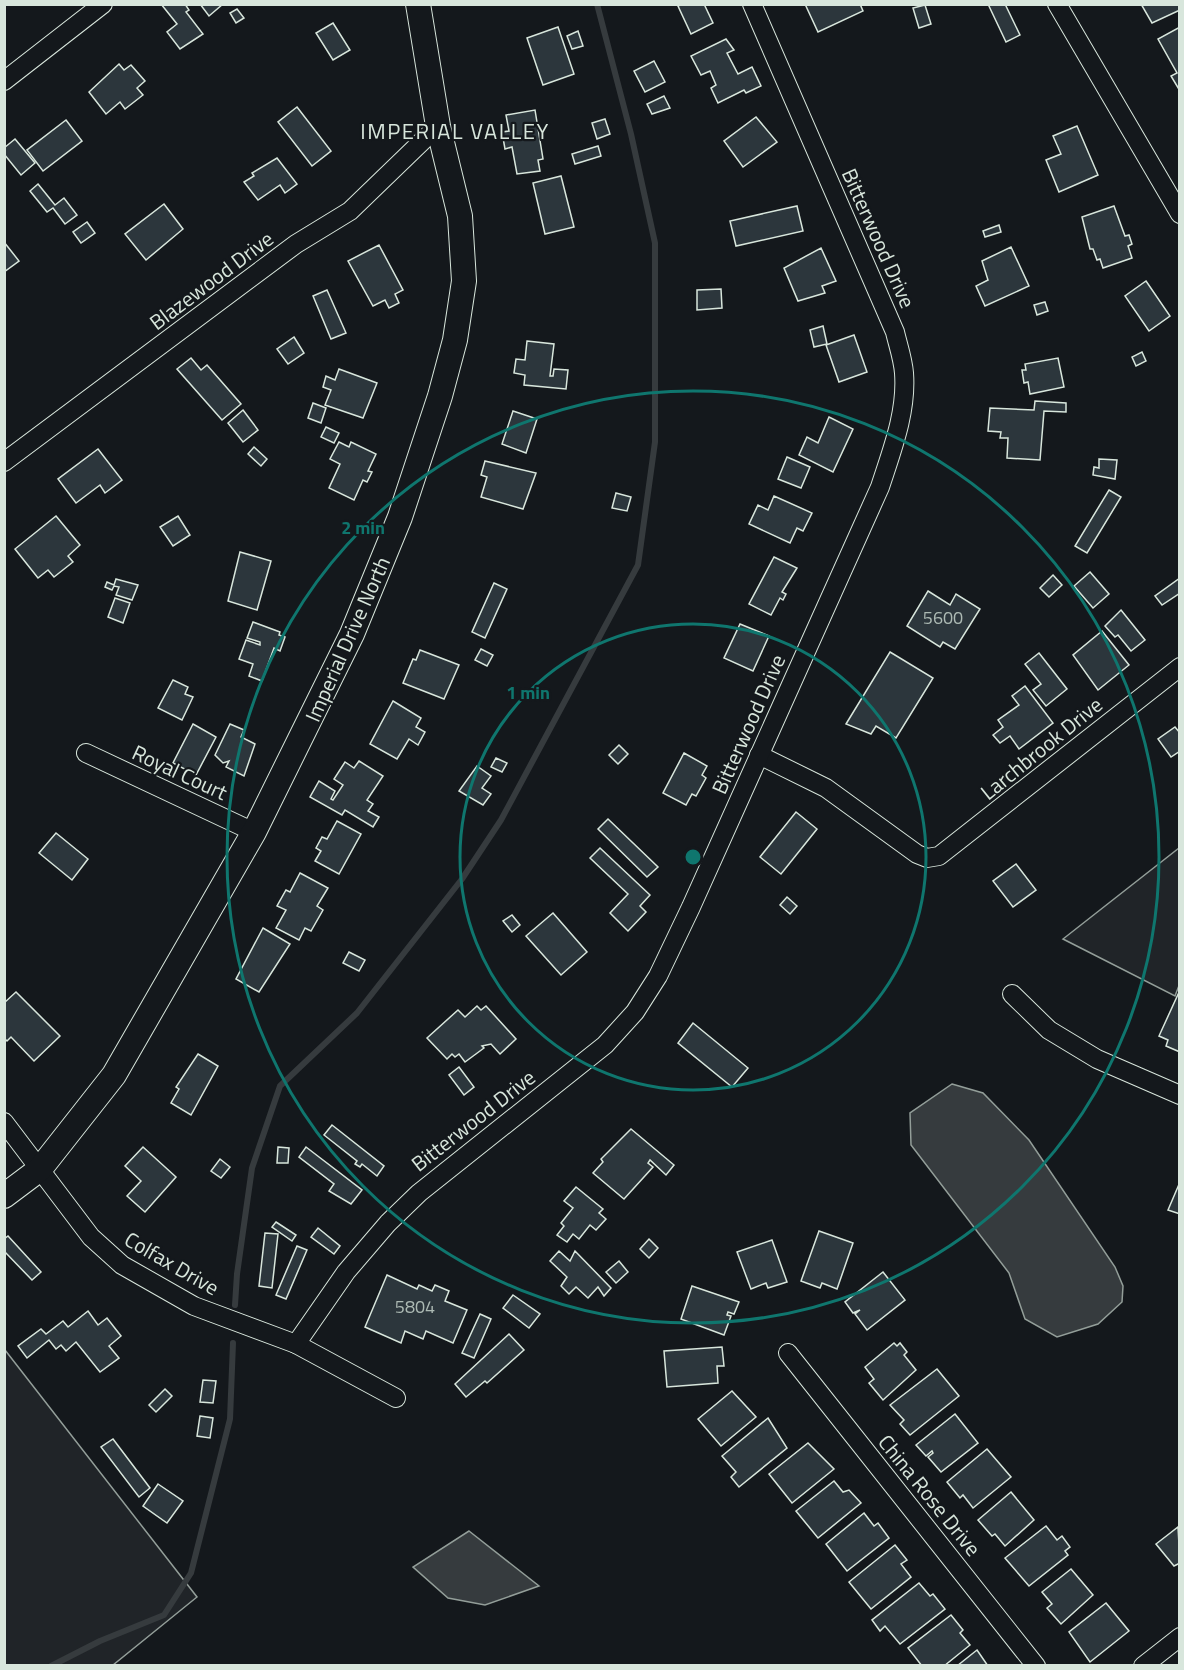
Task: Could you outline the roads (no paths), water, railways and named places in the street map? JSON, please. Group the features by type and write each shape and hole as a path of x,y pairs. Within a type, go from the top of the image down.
{"street":[{"path":"4,81 103,4"},
{"name":"Imperial Drive North","path":"4,1196 40,1169 114,1075 254,832 352,634 400,517 449,363 464,281 460,216 438,126 418,4"},
{"name":"Bitterwood Drive","path":"296,1344 346,1272 396,1215 431,1182 605,1045 635,1012 658,976 672,946 880,487 895,444 903,409 904,372 896,332 752,4"},
{"path":"1057,4 1179,214"},
{"name":"Blazewood Drive","path":"4,462 296,244 350,211 438,126"},
{"name":"Larchbrook Drive","path":"759,755 826,788 917,854 927,858 939,856 955,846 1179,667"},
{"name":"Royal Court","path":"86,753 254,832"},
{"path":"1012,994 1049,1030 1087,1053 1179,1095"},
{"name":"Colfax Drive","path":"4,1122 91,1237 122,1265 194,1306 296,1344 396,1398"},
{"name":"China Rose Drive","path":"788,1353 1036,1665"},
{"path":"1143,1665 1179,1637"}],"waterway":[{"path":"235,1305 237,1274 252,1168 280,1086 357,1013 462,879 501,820 638,565 655,442 655,243 631,134 597,4"},
{"path":"51,1666 100,1641 164,1615 191,1573 230,1419 233,1343"}],"district":[{"name":"IMPERIAL VALLEY","path":"455,131"}]}
